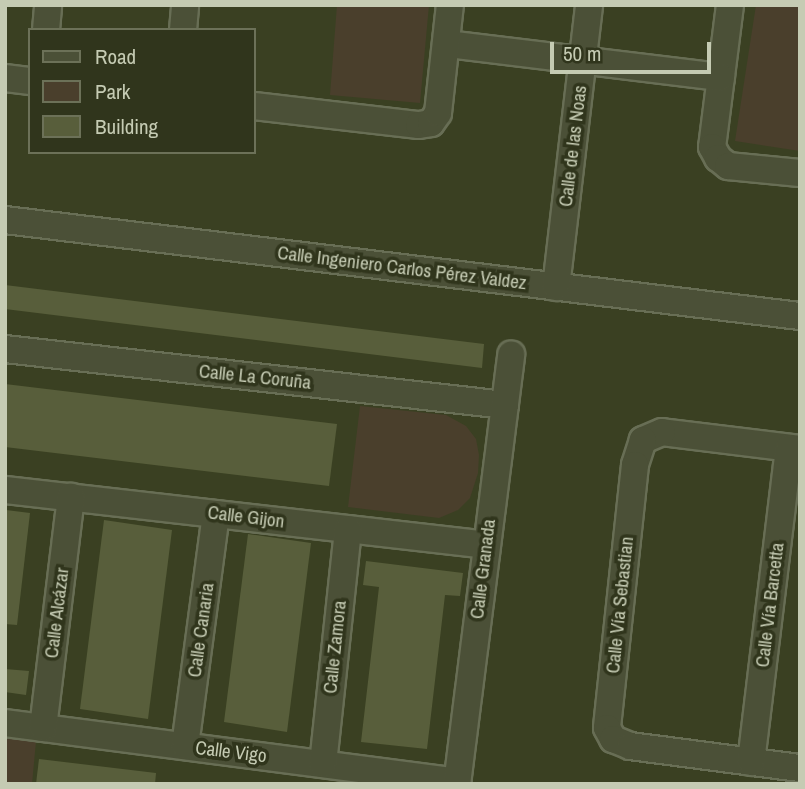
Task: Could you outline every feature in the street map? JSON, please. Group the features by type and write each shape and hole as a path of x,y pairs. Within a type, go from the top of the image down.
{"street":[{"path":"46,28 48,5"},
{"path":"183,28 185,5"},
{"path":"256,106 419,125 431,123 438,113 450,5"},
{"name":"Calle de las Noas","path":"556,287 589,5"},
{"path":"730,5 712,147 718,158 727,166 800,173"},
{"path":"447,44 721,78"},
{"path":"5,78 28,80"},
{"name":"Calle Ingeniero Carlos Pérez Valdez","path":"5,220 800,316"},
{"name":"Calle La Coruña","path":"5,349 505,405"},
{"name":"Calle Granada","path":"457,783 511,354"},
{"name":"Calle Vía Sebastian","path":"795,448 662,432 643,440 635,465 607,728 613,739 630,746 800,768"},
{"name":"Calle Vía Barcetta","path":"751,762 795,448"},
{"name":"Calle Gijon","path":"5,490 486,545"},
{"name":"Calle Alcázar","path":"43,728 71,497"},
{"name":"Calle Canaria","path":"185,746 216,514"},
{"name":"Calle Zamora","path":"323,764 348,529"},
{"name":"Calle Vigo","path":"5,723 457,783"}],"green space":[{"path":"337,5 429,5 420,103 330,95"},
{"path":"756,5 800,5 800,151 735,141"},
{"path":"360,406 446,415 466,426 476,439 479,455 478,473 470,498 458,510 439,518 348,507"},
{"path":"5,738 36,741 32,784 5,784"}],"building":[{"path":"5,285 484,344 482,368 5,309"},
{"path":"5,384 337,424 329,486 5,447"},
{"path":"6,510 30,513 17,625 5,624"},
{"path":"104,520 172,530 148,719 80,709"},
{"path":"248,534 311,543 287,732 224,722"},
{"path":"366,561 463,573 460,596 445,595 427,749 361,742 379,587 363,585"},
{"path":"5,669 29,671 26,695 5,692"},
{"path":"39,759 156,773 155,784 36,784"}]}
